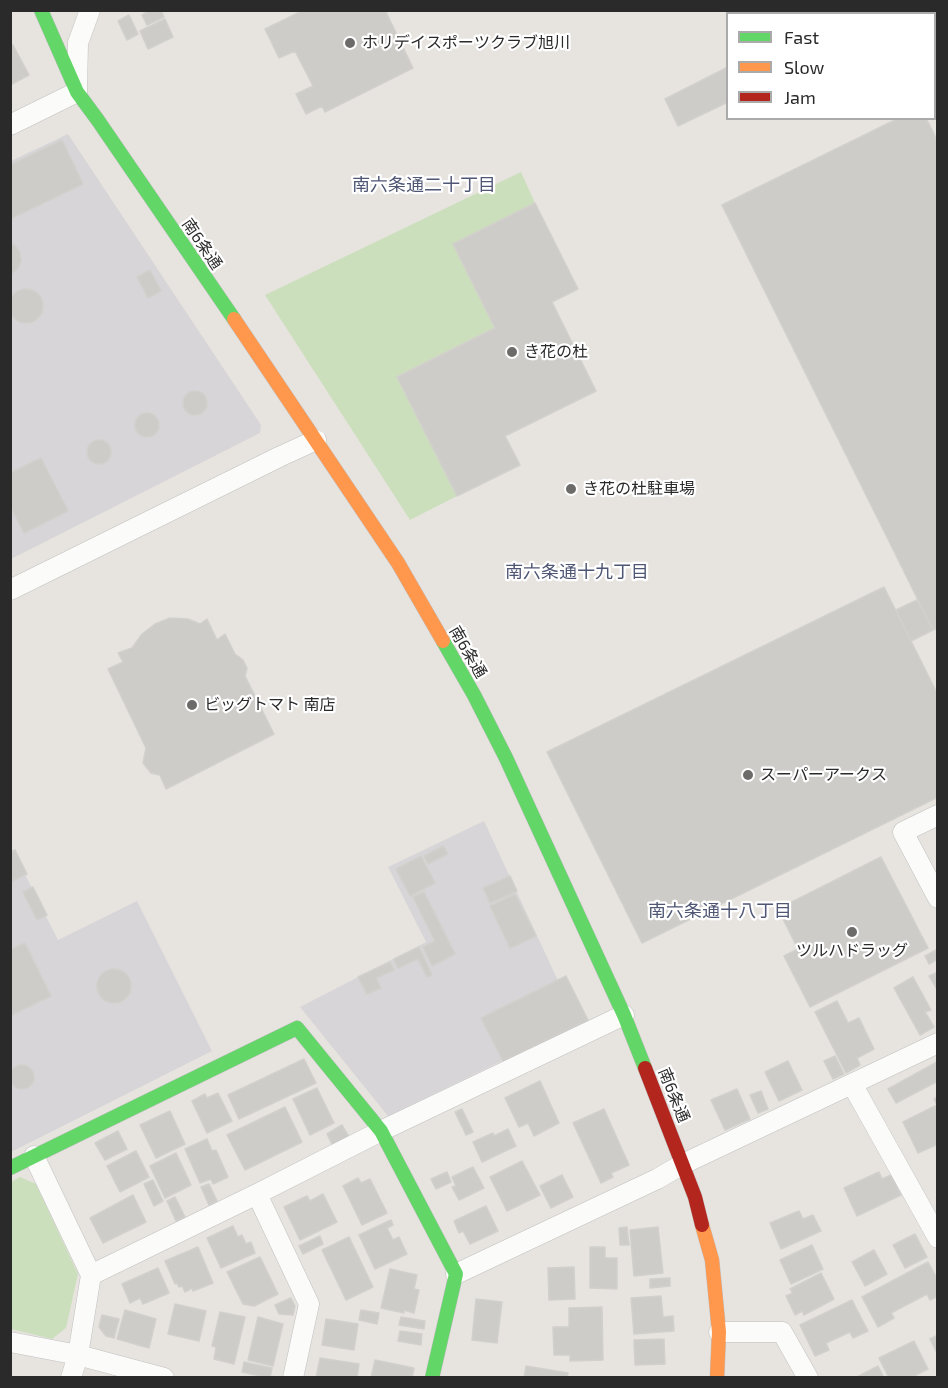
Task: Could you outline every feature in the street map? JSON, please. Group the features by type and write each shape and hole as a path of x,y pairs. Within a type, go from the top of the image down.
{"street":[{"name":"南6条通","path":"41,10 77,92 398,563 474,694 506,758 624,1015 695,1197 712,1260 719,1332 717,1377"},
{"path":"10,125 77,92 78,43 90,10"},
{"path":"10,590 316,440"},
{"path":"938,815 903,832 938,898"},
{"path":"91,1275 381,1131 624,1015"},
{"path":"10,1168 297,1028 381,1131 456,1274 432,1377"},
{"path":"456,1274 938,1043"},
{"path":"852,1084 938,1238"},
{"path":"34,1156 91,1275 78,1355 71,1377"},
{"path":"257,1194 309,1304 292,1377"},
{"path":"719,1332 782,1332 808,1377"},
{"path":"10,1342 78,1355 164,1377"}],"shaded area":[{"path":"68,134 261,425 260,433 11,559 11,161"},
{"path":"484,821 578,1024 388,1116 300,1007 426,942 388,867"},
{"path":"10,845 58,940 137,901 212,1051 11,1152"}],"green space":[{"path":"521,172 535,203 454,244 495,328 397,377 457,496 410,520 265,295"},
{"path":"20,1177 36,1184 78,1274 66,1328 52,1339 11,1329 11,1182"}],"building":[{"path":"151,10 161,10 164,17 147,25 142,15"},
{"path":"304,10 385,10 413,68 325,112 322,106 306,114 296,94 313,86 295,51 279,58 265,29"},
{"path":"129,15 138,34 127,40 118,21"},
{"path":"165,19 173,37 148,49 140,31"},
{"path":"13,45 29,75 10,85 10,47"},
{"path":"726,68 726,103 678,126 665,99"},
{"path":"895,120 927,120 938,142 938,628 933,630 722,205"},
{"path":"62,140 83,184 10,219 10,165"},
{"name":"き花の杜","path":"535,203 578,289 552,302 596,391 505,436 520,465 457,496 397,377 495,328 453,244"},
{"path":"10,243 16,246 21,261 18,268 10,275"},
{"path":"150,270 161,291 148,298 137,277"},
{"path":"26,289 38,294 43,306 38,318 26,323 14,318 9,306 14,294"},
{"path":"195,391 200,392 206,398 206,408 200,414 195,415 190,414 184,408 183,403 184,398 190,392"},
{"path":"147,413 152,414 158,420 158,430 152,436 147,437 142,436 136,430 135,425 136,420 142,414"},
{"path":"99,440 104,441 110,447 110,457 104,463 99,464 94,463 88,457 87,452 88,447 94,441"},
{"path":"41,458 68,511 24,533 10,506 10,473"},
{"name":"スーパーアークス","path":"884,587 938,695 938,797 642,943 547,752"},
{"path":"917,600 933,630 911,641 896,610"},
{"name":"ビッグトマト 南店","path":"170,618 188,619 200,624 207,619 217,640 225,634 235,654 243,660 247,668 245,676 274,734 166,789 160,775 151,773 143,763 146,748 108,669 123,662 118,653 132,648 142,634 155,624"},
{"path":"443,846 448,854 428,864 424,856"},
{"path":"15,850 27,874 10,882 10,853"},
{"path":"421,856 435,883 410,896 396,869"},
{"path":"881,857 928,948 810,1007 784,956 798,949 778,909"},
{"path":"510,876 517,891 490,903 483,888"},
{"path":"33,887 47,915 37,920 23,892"},
{"path":"424,892 455,954 432,966 423,947 435,941 413,897"},
{"path":"515,894 536,936 510,948 490,906"},
{"path":"25,943 51,996 10,1016 10,950"},
{"path":"419,947 432,975 427,977 418,959 398,968 394,959"},
{"path":"938,949 938,959 929,964 925,956"},
{"path":"390,962 394,970 376,978 381,988 367,994 358,977"},
{"path":"114,969 126,974 131,986 126,998 114,1003 102,998 97,986 102,974"},
{"path":"938,972 938,991 929,976"},
{"path":"566,976 588,1020 503,1061 481,1018"},
{"path":"913,977 931,1010 925,1012 934,1027 920,1035 894,988"},
{"path":"837,1001 848,1023 859,1018 874,1049 857,1058 860,1065 846,1073 815,1012"},
{"path":"835,1056 844,1074 833,1079 824,1061"},
{"path":"304,1059 316,1083 239,1119 228,1095"},
{"path":"788,1061 802,1090 779,1101 765,1072"},
{"path":"937,1062 938,1081 896,1103 888,1089"},
{"path":"22,1065 27,1066 33,1072 33,1082 27,1088 22,1089 17,1088 11,1082 10,1077 11,1072 17,1066"},
{"path":"540,1081 559,1123 534,1136 528,1123 519,1127 505,1098"},
{"path":"317,1088 334,1123 310,1135 293,1099"},
{"path":"737,1089 750,1119 725,1130 711,1100"},
{"path":"761,1091 768,1109 758,1113 750,1095"},
{"path":"218,1093 232,1121 207,1133 192,1101 205,1094 207,1098"},
{"path":"938,1097 938,1144 918,1153 903,1122 937,1105 934,1099"},
{"path":"285,1107 302,1142 245,1170 227,1135"},
{"path":"462,1109 473,1132 466,1135 455,1112"},
{"path":"604,1109 629,1165 611,1173 613,1177 601,1183 573,1123"},
{"path":"170,1111 185,1144 156,1158 140,1125"},
{"path":"342,1125 349,1137 333,1146 327,1134"},
{"path":"508,1129 516,1146 482,1162 473,1142"},
{"path":"118,1131 127,1149 105,1160 95,1143"},
{"path":"207,1139 212,1151 216,1150 228,1177 213,1184 211,1179 200,1183 185,1149"},
{"path":"136,1151 149,1177 120,1192 107,1166"},
{"path":"176,1153 191,1185 165,1198 150,1166"},
{"path":"522,1161 540,1195 507,1211 490,1177"},
{"path":"473,1167 484,1188 459,1200 452,1187 456,1186 452,1177"},
{"path":"447,1172 451,1182 436,1189 431,1179"},
{"path":"879,1172 882,1179 891,1175 901,1195 857,1216 844,1188"},
{"path":"562,1175 573,1197 551,1208 540,1186"},
{"path":"358,1178 361,1183 370,1179 387,1213 362,1225 343,1186"},
{"path":"153,1180 163,1201 154,1206 144,1184"},
{"path":"209,1184 217,1201 209,1205 201,1187"},
{"path":"323,1194 337,1222 300,1240 284,1207 307,1196 310,1201"},
{"path":"133,1195 146,1222 103,1243 90,1218"},
{"path":"175,1197 185,1217 176,1221 167,1201"},
{"path":"486,1206 498,1231 470,1244 463,1231 459,1233 454,1221"},
{"path":"799,1211 803,1219 813,1215 821,1231 781,1249 770,1223"},
{"path":"391,1220 393,1225 387,1228 393,1240 399,1237 407,1254 375,1269 359,1235"},
{"path":"233,1226 238,1237 242,1235 246,1244 251,1242 255,1253 221,1268 207,1238"},
{"path":"627,1227 629,1245 620,1245 619,1228"},
{"path":"658,1227 663,1273 634,1276 630,1230"},
{"path":"915,1234 927,1257 905,1268 893,1245"},
{"path":"320,1236 323,1244 303,1254 299,1246"},
{"path":"349,1237 373,1287 346,1300 322,1250"},
{"path":"812,1245 823,1269 791,1284 780,1260"},
{"path":"198,1247 213,1283 185,1292 182,1286 175,1284 165,1261"},
{"path":"590,1247 605,1247 605,1258 617,1258 617,1289 590,1288"},
{"path":"874,1250 887,1274 865,1286 852,1262"},
{"path":"260,1257 278,1294 254,1306 243,1304 227,1272"},
{"path":"928,1262 938,1280 938,1296 930,1300 927,1294 891,1313 894,1318 878,1327 862,1297"},
{"path":"574,1267 575,1299 549,1300 548,1268"},
{"path":"158,1268 169,1293 143,1304 140,1298 130,1303 122,1284"},
{"path":"390,1269 417,1275 414,1289 419,1290 414,1313 381,1308"},
{"path":"821,1273 834,1299 804,1315 802,1311 795,1315 786,1296 793,1293 790,1289"},
{"path":"670,1278 670,1286 650,1288 650,1279"},
{"path":"661,1296 663,1317 673,1316 674,1331 634,1334 631,1298"},
{"path":"291,1298 295,1306 293,1315 279,1314 275,1305"},
{"path":"476,1299 502,1302 497,1343 472,1340"},
{"path":"852,1300 868,1331 853,1338 850,1332 826,1343 829,1350 815,1356 800,1325"},
{"path":"175,1304 206,1311 199,1341 168,1334"},
{"path":"602,1307 603,1360 570,1361 570,1355 554,1355 553,1327 569,1327 569,1308"},
{"path":"125,1310 156,1319 149,1348 117,1339"},
{"path":"361,1310 379,1313 377,1324 359,1320"},
{"path":"220,1312 245,1317 234,1364 214,1359 216,1347 212,1346"},
{"path":"102,1315 119,1319 114,1338 106,1336 99,1327"},
{"path":"258,1317 283,1324 273,1366 248,1360"},
{"path":"401,1317 425,1321 424,1329 399,1325"},
{"path":"326,1319 358,1324 354,1350 322,1345"},
{"path":"400,1331 422,1334 421,1345 398,1341"},
{"path":"938,1335 938,1353 937,1353 930,1339"},
{"path":"664,1339 665,1364 635,1365 634,1340"},
{"path":"914,1341 928,1369 910,1378 889,1378 879,1358"},
{"path":"320,1358 359,1364 357,1378 316,1378"},
{"path":"375,1360 414,1368 412,1378 371,1378"},
{"path":"244,1362 272,1368 270,1378 242,1372"},
{"path":"526,1366 568,1373 567,1378 524,1378"},
{"path":"878,1366 884,1378 855,1378"}],"traffic: fast":[{"path":"41,10 77,92 234,319"},
{"path":"443,641 506,758 624,1015 645,1068"},
{"path":"10,1168 297,1028 381,1131 456,1274 432,1378"}],"traffic: slow":[{"path":"234,319 398,563 443,641"},
{"path":"702,1225 712,1260 719,1332 717,1378"}],"traffic: jam":[{"path":"645,1068 695,1197 702,1225"}],"place":[{"name":"ホリデイスポーツクラブ旭川","path":"350,43"},
{"name":"き花の杜","path":"512,352"},
{"name":"き花の杜駐車場","path":"571,489"},
{"name":"ビッグトマト 南店","path":"192,705"},
{"name":"スーパーアークス","path":"748,775"},
{"name":"ツルハドラッグ","path":"852,932"}],"district":[{"name":"南六条通二十丁目","path":"424,185"},
{"name":"南六条通十九丁目","path":"577,572"},
{"name":"南六条通十八丁目","path":"720,911"}]}
